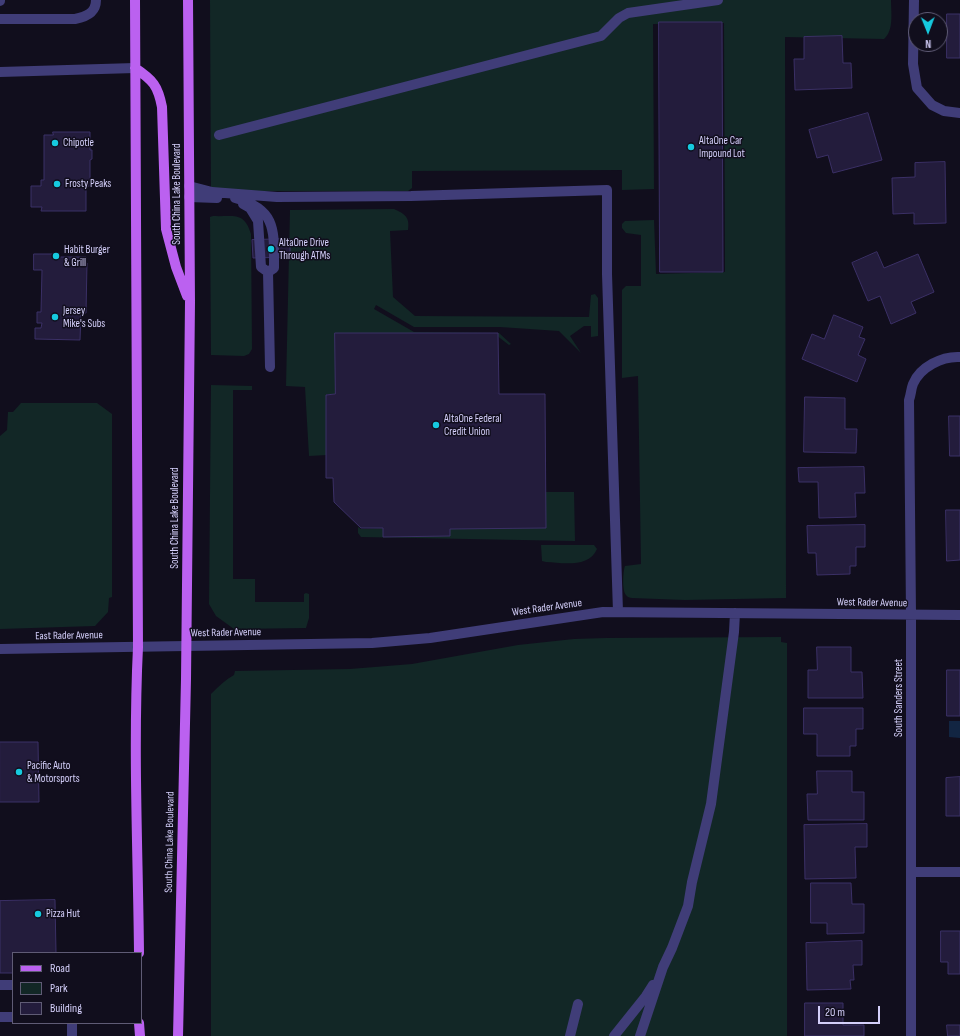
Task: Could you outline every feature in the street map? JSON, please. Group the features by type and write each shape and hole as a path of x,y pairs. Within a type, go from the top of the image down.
{"main road":[{"path":"135,0 138,647 136,730 139,952"},
{"name":"South China Lake Boulevard","path":"178,1036 186,646 190,302 188,0"},
{"path":"135,68 154,83 160,92 162,107 166,229 176,267 190,302"},
{"path":"139,1024 140,1036"}],"street":[{"path":"0,19 75,19 86,16 93,10 96,5 96,0"},
{"path":"219,135 601,36 618,18 628,13 718,0"},
{"path":"914,0 913,64 917,88 932,104 944,111 960,113"},
{"path":"0,72 135,68"},
{"path":"189,186 212,192 276,197 411,196 607,190 608,289 618,612"},
{"path":"189,197 235,198 248,202 261,210 270,220 274,240 274,268 268,272"},
{"path":"235,198 250,208 258,221 261,267 268,272"},
{"path":"268,272 270,367"},
{"name":"South Sanders Street","path":"911,1036 910,400 913,384 920,374 936,362 955,356 960,357"},
{"name":"West Rader Avenue","path":"138,647 372,643 430,638 603,612 960,615"},
{"path":"640,1036 664,966 688,906 692,882 711,804 734,632 735,613"},
{"name":"East Rader Avenue","path":"0,649 138,647"},
{"path":"911,872 960,872"},
{"path":"614,1036 646,996 664,966"},
{"path":"0,985 12,985"},
{"path":"570,1036 578,1004"},
{"path":"0,1017 12,1017"},
{"path":"72,1024 72,1036"}],"green space":[{"path":"210,0 891,0 891,26 884,39 785,37 786,598 685,600 631,598 626,595 623,585 625,566 641,564 638,376 622,378 622,290 626,286 641,286 641,235 626,233 622,228 622,224 625,221 654,220 656,274 725,272 724,23 653,24 654,189 622,190 622,170 412,171 412,188 408,191 211,191"},
{"path":"394,209 406,216 408,230 390,231 393,297 415,316 589,317 591,295 595,294 598,298 598,336 591,337 591,326 584,326 570,336 581,353 559,331 500,327 414,327 376,305 374,309 414,332 499,333 511,344 509,345 496,335 335,394 327,394 327,455 309,456 305,387 286,386 290,210"},
{"path":"232,216 241,218 245,222 251,234 252,349 249,354 244,356 211,355 210,217"},
{"path":"211,385 252,386 252,390 233,390 233,579 255,579 255,602 304,602 304,594 309,594 309,618 306,628 234,629 216,616 209,604"},
{"path":"21,403 97,403 112,414 112,597 109,598 108,612 95,626 0,629 0,436 7,430 8,412 13,412"},
{"path":"543,492 574,492 575,541 361,537 358,533 358,527 361,529 448,526"},
{"path":"541,545 594,545 597,549 593,555 582,562 546,562 542,561"},
{"path":"781,637 781,642 787,643 787,1036 211,1036 211,694 234,675 235,671 350,669 412,664 518,645 574,639"}],"water":[{"path":"949,721 960,721 960,738 949,737"}],"building":[{"path":"948,14 960,14 960,58 947,58"},
{"name":"AltaOne Car Impound Lot","path":"659,22 722,22 723,272 660,272"},
{"path":"842,36 843,63 851,63 852,88 795,90 794,59 804,59 804,37"},
{"path":"868,113 882,160 833,173 828,155 817,158 809,130"},
{"path":"53,132 90,132 90,150 92,150 92,159 90,160 90,186 86,186 86,211 41,211 42,207 31,207 31,186 41,186 41,180 44,180 44,135 53,135"},
{"path":"945,162 946,223 914,224 914,213 893,214 892,178 915,177 915,163"},
{"name":"AltaOne Drive Through ATMs","path":"290,239 290,257 253,258 252,240"},
{"path":"877,252 884,268 918,254 934,292 911,302 916,313 891,324 880,296 868,301 852,263"},
{"path":"34,254 53,254 53,257 86,257 86,313 81,313 80,340 35,339 35,328 41,328 42,323 37,323 37,312 41,312 42,270 34,270"},
{"path":"834,315 863,327 859,337 865,339 858,355 866,359 857,382 802,359 812,334 824,339"},
{"name":"AltaOne Federal Credit Union","path":"335,333 498,333 499,394 545,394 546,528 450,529 450,536 383,537 383,528 361,528 334,502 333,478 326,478 326,395 335,394"},
{"path":"805,397 845,398 845,429 857,429 856,453 804,452"},
{"path":"949,416 960,416 960,456 950,456"},
{"path":"864,467 865,493 855,493 856,517 819,518 818,482 799,482 798,468"},
{"path":"946,510 960,510 960,560 947,561"},
{"path":"865,525 865,547 856,547 856,566 850,566 850,574 817,575 816,553 808,553 807,526"},
{"path":"817,647 851,647 851,672 862,672 863,698 808,698 808,670 817,670"},
{"path":"947,670 960,670 960,716 947,716"},
{"path":"804,708 863,708 863,729 856,729 856,746 850,746 850,756 817,756 817,734 804,734"},
{"name":"Pacific Auto & Motorsports","path":"0,742 38,742 39,802 0,802"},
{"path":"817,771 852,771 852,792 864,792 864,820 808,820 807,794 817,794"},
{"path":"960,777 960,816 946,816 946,778"},
{"path":"867,824 867,847 855,847 856,878 805,879 804,825"},
{"path":"811,883 851,883 852,904 864,904 864,933 827,934 827,923 811,923"},
{"path":"55,900 56,952 12,952 12,973 0,973 0,901"},
{"path":"941,931 960,931 960,974 948,974 948,962 941,962"},
{"path":"862,941 862,965 853,965 854,980 850,980 851,989 807,990 806,943"},
{"path":"805,1003 843,1003 843,1025 864,1025 864,1036 805,1036"},
{"path":"947,1025 960,1025 960,1036 948,1036"}],"place":[{"name":"Chipotle","path":"55,143"},
{"name":"AltaOne Car Impound Lot","path":"691,147"},
{"name":"Frosty Peaks","path":"57,184"},
{"name":"AltaOne Drive Through ATMs","path":"271,249"},
{"name":"Habit Burger & Grill","path":"56,256"},
{"name":"Jersey Mike's Subs","path":"55,317"},
{"name":"AltaOne Federal Credit Union","path":"436,425"},
{"name":"Pacific Auto & Motorsports","path":"19,772"},
{"name":"Pizza Hut","path":"38,914"}]}
